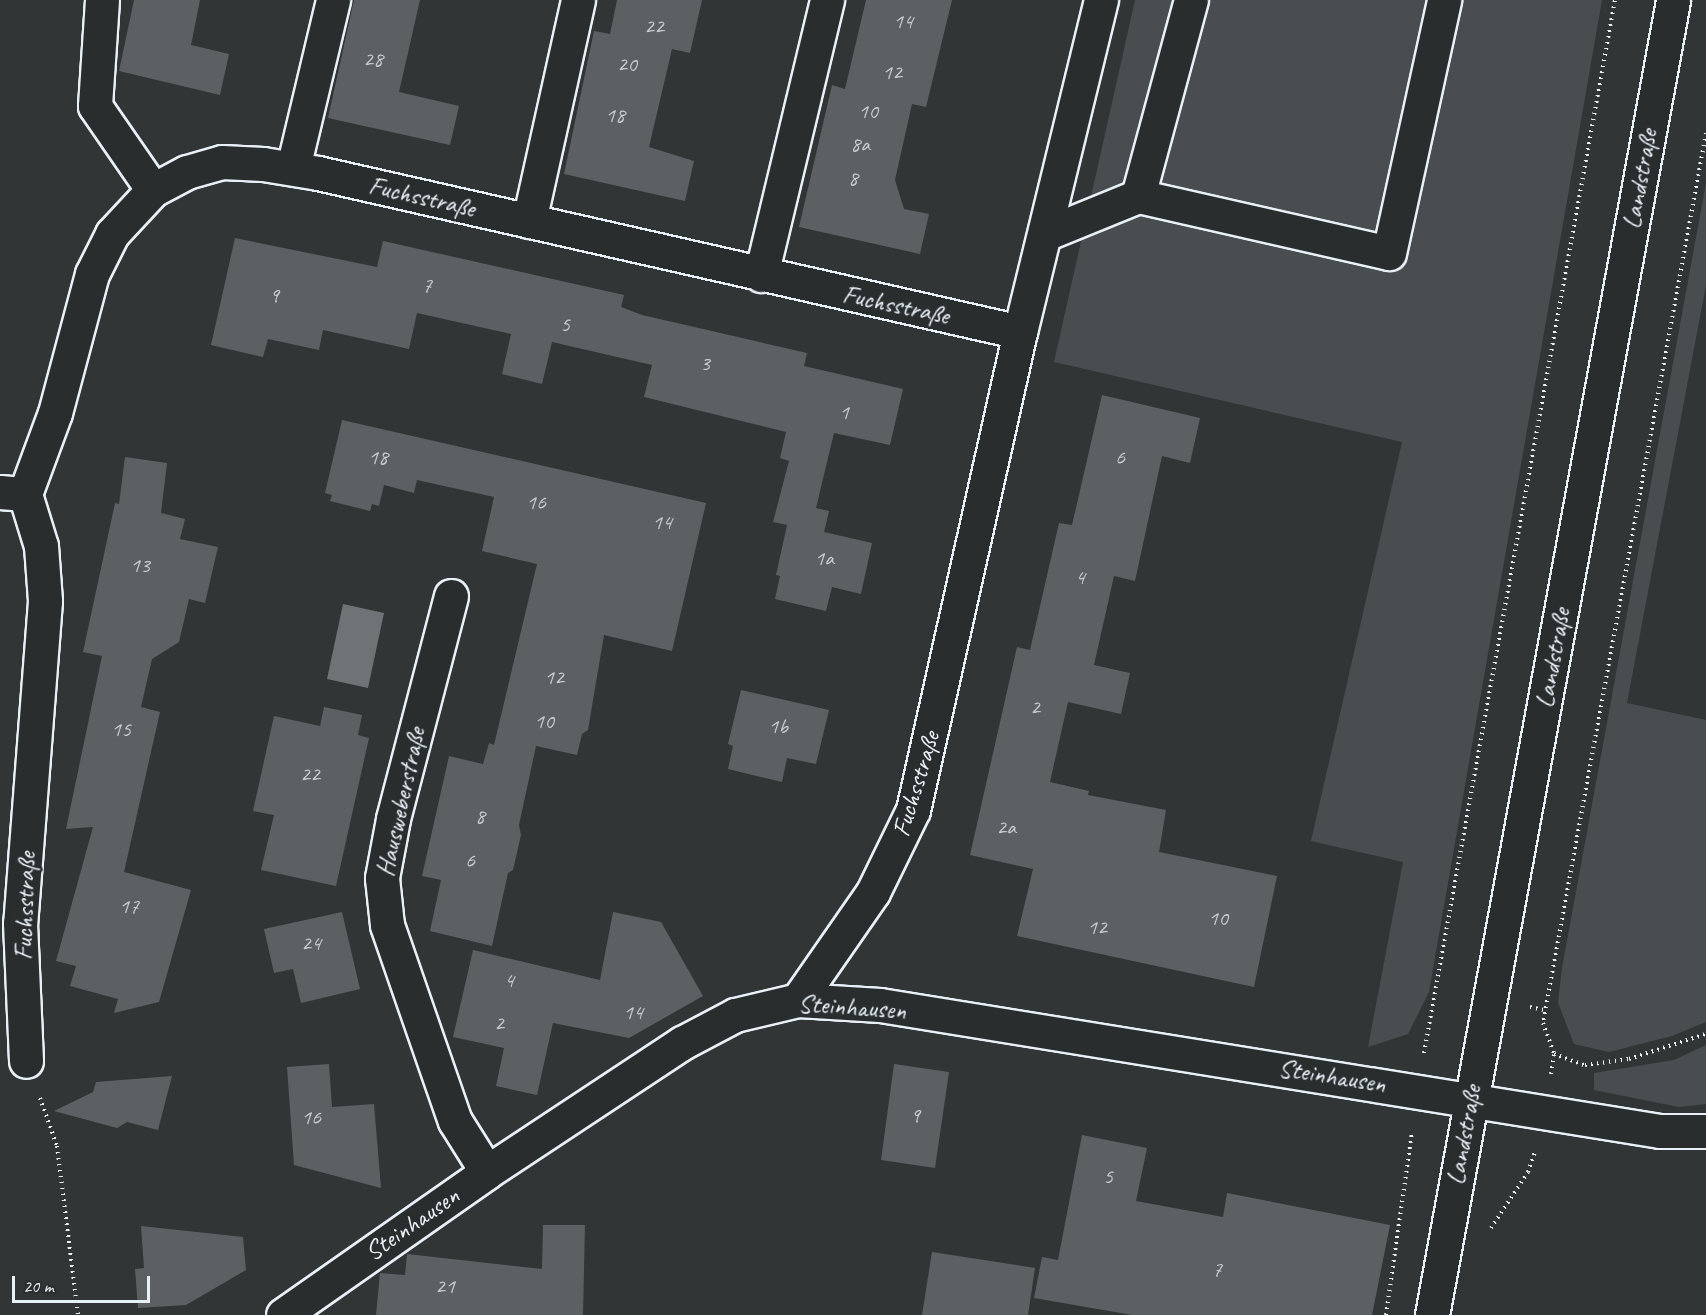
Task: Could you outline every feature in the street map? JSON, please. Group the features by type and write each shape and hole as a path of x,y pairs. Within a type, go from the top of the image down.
{"street":[{"path":"102,0 95,106 153,190"},
{"path":"293,168 333,0"},
{"path":"529,221 578,0"},
{"path":"761,275 827,0"},
{"name":"Fuchsstraße","path":"798,1000 873,892 913,810 1020,332 1101,0"},
{"path":"1138,196 1191,0"},
{"path":"1045,234 1138,196 1389,253 1444,0"},
{"name":"Landstraße","path":"1432,1315 1673,0"},
{"name":"Fuchsstraße","path":"26,1061 20,923 45,601 41,546 13,493 55,413 99,256 128,213 153,190 187,171 222,162 293,168 1020,332"},
{"name":"Hausweberstraße","path":"451,596 393,819 382,878 387,925 455,1121 487,1172"},
{"name":"Steinhausen","path":"283,1315 487,1172 682,1043 735,1015 798,1000 880,1005 1470,1098 1660,1131 1706,1131"}],"path":[{"path":"1386,1315 1419,1090 1528,465 1615,0"},
{"path":"1706,133 1543,1023 1554,1054 1585,1065 1646,1055 1706,1034"},
{"path":"26,1061 57,1146 78,1315"},
{"path":"1488,1234 1528,1172 1545,1112"}],"shaded area":[{"path":"1135,0 1602,0 1429,992 1408,1034 1368,1047 1403,862 1311,841 1402,442 1054,362"},
{"path":"1706,183 1706,285 1627,703 1706,720 1706,1022 1672,1036 1609,1052 1574,1044 1558,1003 1562,968"},
{"path":"343,604 384,613 368,688 327,679"},
{"path":"1706,1045 1706,1104 1679,1107 1594,1090 1594,1073 1674,1060"}],"building":[{"path":"134,0 200,0 191,45 229,54 220,95 119,71"},
{"path":"354,0 420,0 399,92 459,106 450,145 328,118"},
{"path":"617,0 702,0 690,53 672,49 649,147 694,161 685,201 564,174 594,31 610,34"},
{"path":"866,0 952,0 926,107 912,104 895,180 904,209 929,214 920,254 799,227 832,85 845,89"},
{"path":"235,238 377,267 383,241 624,295 621,307 642,315 807,353 804,366 903,389 890,445 834,433 816,508 829,511 824,532 872,543 861,594 832,587 826,611 775,599 780,576 776,575 787,525 773,522 789,461 780,458 786,432 644,397 652,365 552,342 542,384 502,374 511,334 417,313 409,349 323,330 319,350 268,339 263,357 211,345"},
{"path":"1102,395 1200,418 1190,463 1162,456 1135,581 1114,576 1094,665 1130,673 1121,714 1068,702 1050,782 1089,791 1088,795 1166,810 1159,852 1277,876 1254,987 1017,936 1033,869 970,855 1017,647 1030,650 1059,523 1072,525"},
{"path":"342,420 706,503 672,651 604,635 588,730 582,734 577,755 536,746 519,825 521,835 513,870 508,873 492,946 430,931 441,880 422,876 449,756 483,764 489,743 494,745 537,564 482,551 494,497 417,480 414,493 384,485 379,506 372,504 370,511 330,501 332,495 325,493"},
{"path":"125,457 167,463 161,513 185,519 180,539 218,547 205,603 189,599 179,642 152,659 141,707 160,712 124,872 191,890 159,1002 114,1013 118,999 70,986 76,966 56,961 93,827 66,829 102,656 83,652 115,503 119,504"},
{"path":"741,690 829,710 816,764 787,758 782,782 728,769 733,746 728,744"},
{"path":"324,707 362,715 358,735 369,738 336,886 261,870 274,815 253,811 274,716 320,726"},
{"path":"342,912 360,989 301,1003 293,969 274,973 264,929"},
{"path":"613,912 661,922 703,996 629,1038 553,1023 537,1095 496,1086 504,1048 453,1037 473,950 600,980"},
{"path":"329,1064 332,1107 374,1104 381,1188 294,1165 287,1067"},
{"path":"894,1064 949,1072 935,1168 881,1160"},
{"path":"172,1076 158,1130 127,1122 117,1128 54,1111 93,1092 96,1082"},
{"path":"1082,1135 1147,1148 1136,1201 1223,1217 1227,1193 1390,1225 1372,1315 1132,1315 1034,1298 1042,1257 1058,1260"},
{"path":"543,1225 585,1225 583,1315 376,1315 380,1273 405,1275 407,1254 542,1269"},
{"path":"141,1226 243,1237 246,1270 186,1305 138,1308 135,1269 144,1268"},
{"path":"932,1252 1035,1268 1028,1315 922,1315"}]}
